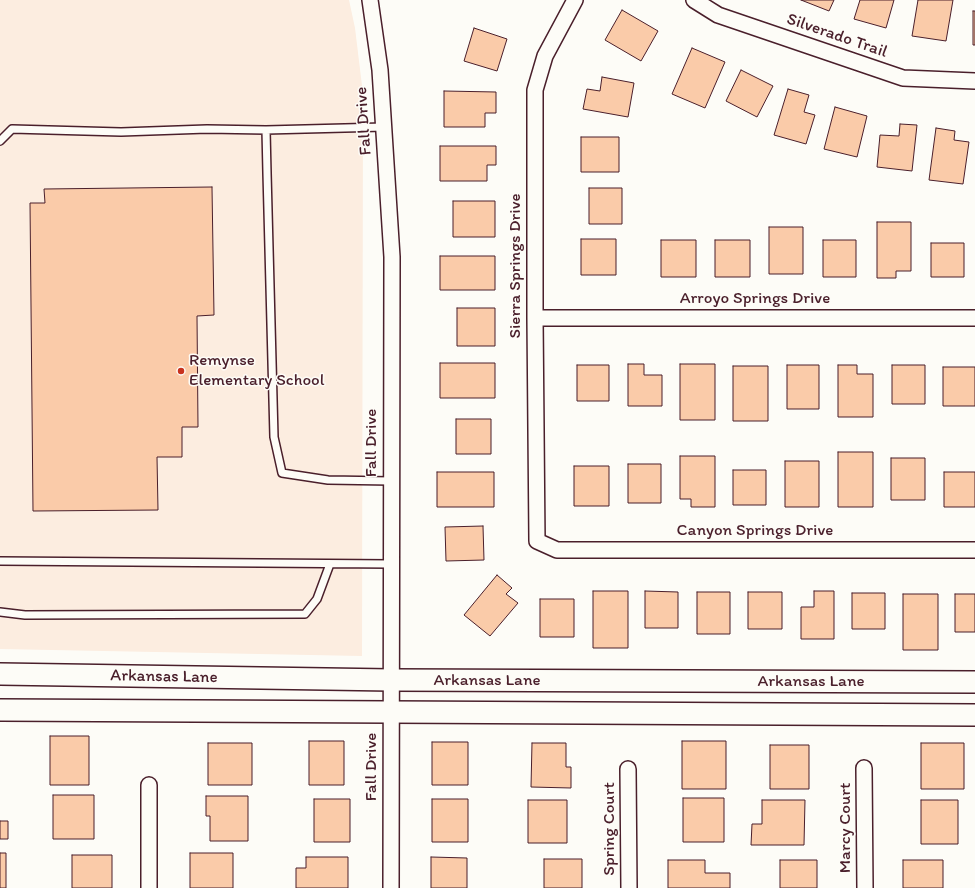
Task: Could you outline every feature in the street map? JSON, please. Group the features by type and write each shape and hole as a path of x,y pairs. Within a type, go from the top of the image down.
{"main road":[{"name":"Arkansas Lane","path":"0,674 391,680 975,682"},
{"name":"Arkansas Lane","path":"0,710 975,715"}],"street":[{"name":"Fall Drive","path":"370,0 380,70 392,257 391,888"},
{"name":"Sierra Springs Drive","path":"537,541 534,318 534,90 546,56 575,0"},
{"name":"Silverado Trail","path":"694,0 718,15 904,78 975,81"},
{"name":"Arroyo Springs Drive","path":"534,318 975,318"},
{"name":"Canyon Springs Drive","path":"537,541 557,550 975,550"},
{"name":"Marcy Court","path":"864,768 865,888"},
{"name":"Spring Court","path":"628,769 629,888"},
{"path":"149,785 149,888"}],"lane":[{"path":"0,142 12,129 121,132 207,129 266,130 384,127"},
{"path":"266,130 274,437 282,473 328,480 391,481"},
{"path":"0,561 391,564"},
{"path":"0,612 25,615 305,614 317,599 330,564"}],"shaded area":[{"name":"Remynse Elementary School","path":"0,0 349,0 355,28 363,94 362,656 0,649"}],"building":[{"path":"801,0 834,0 829,11"},
{"path":"860,0 894,0 886,28 854,19"},
{"path":"918,0 953,0 946,41 912,36"},
{"path":"622,10 658,31 641,61 605,40"},
{"path":"973,11 975,11 975,45 973,45"},
{"path":"474,28 507,39 497,71 464,61"},
{"path":"692,48 725,62 705,108 672,94"},
{"path":"741,70 773,86 757,117 726,101"},
{"path":"602,77 634,83 628,117 583,109 587,89 600,91"},
{"path":"788,89 809,95 804,112 815,115 806,144 774,135"},
{"path":"444,91 496,92 496,113 485,113 485,127 444,127"},
{"path":"835,107 867,116 857,157 824,149"},
{"path":"900,124 917,125 912,171 877,167 880,135 899,136"},
{"path":"936,128 955,131 954,140 969,142 963,184 929,180"},
{"path":"581,137 619,137 619,172 581,172"},
{"path":"440,146 496,146 496,165 487,165 487,181 440,181"},
{"path":"212,187 214,315 197,316 198,427 182,427 182,457 157,457 158,510 33,511 30,203 45,203 44,189"},
{"path":"589,188 622,188 622,224 589,224"},
{"path":"453,201 495,201 495,237 453,237"},
{"path":"877,222 911,222 911,271 896,271 896,278 877,278"},
{"path":"769,227 803,227 803,274 769,274"},
{"path":"581,239 616,239 616,275 581,275"},
{"path":"661,240 696,240 696,277 661,277"},
{"path":"715,240 750,240 750,277 715,277"},
{"path":"823,240 856,240 856,277 823,277"},
{"path":"931,243 964,243 964,277 931,277"},
{"path":"440,256 495,256 495,290 440,290"},
{"path":"457,308 495,308 495,346 457,346"},
{"path":"440,363 495,363 495,398 440,398"},
{"path":"628,364 644,364 644,375 662,375 662,406 628,406"},
{"path":"680,364 715,364 715,420 680,420"},
{"path":"577,365 609,365 609,401 577,401"},
{"path":"787,365 819,365 819,409 787,409"},
{"path":"838,365 857,365 857,374 873,374 873,417 838,417"},
{"path":"892,365 925,365 925,404 892,404"},
{"path":"733,366 768,366 768,421 733,421"},
{"path":"943,367 975,367 975,406 943,406"},
{"path":"456,419 491,419 491,454 456,454"},
{"path":"838,452 873,452 873,507 838,507"},
{"path":"680,456 715,456 715,507 691,507 691,499 680,499"},
{"path":"891,458 925,458 925,500 891,500"},
{"path":"785,461 819,461 819,507 785,507"},
{"path":"628,464 661,464 661,503 628,503"},
{"path":"574,466 609,466 609,506 574,506"},
{"path":"733,470 766,470 766,505 733,505"},
{"path":"437,472 494,472 494,507 437,507"},
{"path":"944,472 975,472 975,507 944,507"},
{"path":"483,526 484,560 446,561 445,527"},
{"path":"497,575 512,588 506,594 518,603 490,636 464,615"},
{"path":"593,591 628,591 628,648 593,648"},
{"path":"645,591 678,592 678,628 645,628"},
{"path":"814,591 834,591 834,639 801,639 801,607 814,607"},
{"path":"697,592 730,592 730,634 697,634"},
{"path":"748,592 782,592 782,629 748,629"},
{"path":"852,593 885,593 885,629 852,629"},
{"path":"903,594 938,594 938,650 903,650"},
{"path":"955,594 975,594 975,632 955,632"},
{"path":"540,599 574,599 574,637 540,637"},
{"path":"50,736 89,736 89,785 50,785"},
{"path":"309,741 344,741 344,785 309,785"},
{"path":"682,741 726,741 726,789 682,789"},
{"path":"432,742 468,742 468,785 432,785"},
{"path":"208,743 252,743 252,785 208,785"},
{"path":"532,743 566,743 566,767 571,767 571,788 531,787"},
{"path":"921,743 964,743 964,789 921,789"},
{"path":"770,745 809,745 809,789 770,789"},
{"path":"53,795 94,795 94,839 53,839"},
{"path":"206,796 248,796 248,841 210,841 210,816 206,816"},
{"path":"683,798 724,798 724,842 683,842"},
{"path":"314,799 350,799 350,842 314,842"},
{"path":"432,799 468,799 468,842 432,842"},
{"path":"528,800 567,800 567,843 528,843"},
{"path":"762,800 805,800 804,845 751,845 752,824 762,824"},
{"path":"921,800 958,800 958,844 921,844"},
{"path":"0,821 8,821 8,839 0,839"},
{"path":"0,853 6,853 6,888 0,888"},
{"path":"190,853 233,853 233,888 190,888"},
{"path":"72,855 112,855 112,888 72,888"},
{"path":"306,857 348,857 348,888 296,888 296,868 306,868"},
{"path":"431,857 467,858 467,888 431,888"},
{"path":"544,859 582,859 582,888 544,888"},
{"path":"668,860 705,860 705,873 730,873 730,888 668,888"},
{"path":"780,860 817,860 817,888 780,888"},
{"path":"903,860 943,860 943,888 903,888"}],"place":[{"name":"Remynse Elementary School","path":"181,371"}]}
